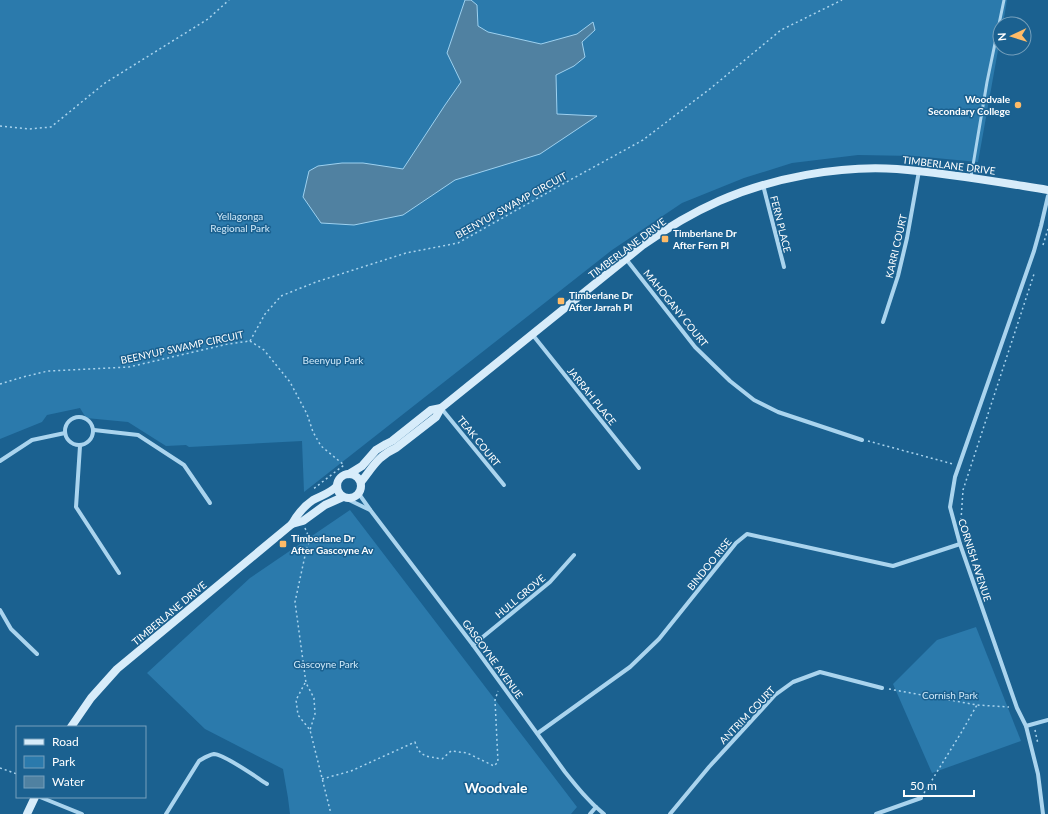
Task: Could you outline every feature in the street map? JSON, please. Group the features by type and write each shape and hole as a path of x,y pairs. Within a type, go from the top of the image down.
{"street":[{"name":"TIMBERLANE DRIVE","path":"361,482 381,456 396,448 436,417 441,408 643,245 692,215 720,201 763,185 802,176 841,170 896,169 919,171 971,177 1048,190"},
{"name":"KARRI COURT","path":"883,322 898,276 907,238 919,171"},
{"name":"FERN PLACE","path":"763,185 784,267"},
{"name":"CORNISH AVENUE","path":"1043,814 1038,774 1026,726 1017,708 960,544 950,507 958,466 1034,251 1048,196"},
{"name":"MAHOGANY COURT","path":"626,259 695,347 730,381 754,400 778,412 862,440"},
{"name":"JARRAH PLACE","path":"532,334 639,468"},
{"name":"TIMBERLANE DRIVE","path":"349,474 362,466 376,450 392,441 431,410 441,408"},
{"name":"TEAK COURT","path":"441,408 504,485"},
{"path":"75,417 85,418 89,421 94,430 91,440 80,446 70,443 65,433 67,423 70,419 75,417"},
{"path":"94,430 138,435 184,465 210,503"},
{"path":"0,461 32,440 65,433"},
{"path":"80,446 76,506 119,573"},
{"path":"349,474 356,476 361,482 361,490 354,498 345,498 339,492 337,486 340,479 349,474"},
{"name":"TIMBERLANE DRIVE","path":"72,726 91,698 117,669 292,524 310,502 330,492 337,486"},
{"name":"GASCOYNE AVENUE","path":"359,494 473,645 565,772 581,792 604,814"},
{"name":"TIMBERLANE DRIVE","path":"292,524 303,521 325,505 345,498"},
{"name":"GASCOYNE AVENUE","path":"345,498 371,511"},
{"name":"BINDOO RISE","path":"538,733 630,667 659,639 736,543 747,534 893,566 960,544"},
{"name":"HULL GROVE","path":"473,645 550,582 574,555"},
{"path":"0,610 12,629 37,654"},
{"name":"ANTRIM COURT","path":"670,814 709,767 775,695 793,682 820,672 882,688"},
{"path":"1026,726 1048,720"},
{"path":"166,814 199,761 207,756 215,754 225,757 267,784"},
{"path":"27,814 35,798"},
{"path":"42,798 82,814"},
{"path":"876,814 921,798"},
{"path":"590,814 596,808"}],"lane":[{"path":"971,177 987,82 1004,0"}],"path":[{"path":"0,126 29,129 51,127 105,83 208,20 228,0"},
{"name":"BEENYUP SWAMP CIRCUIT","path":"0,384 48,371 128,367 228,344 250,341 265,314 281,296 316,282 406,253 458,243 643,140 711,88 781,30 842,0"},
{"path":"1044,245 1048,229"},
{"path":"961,526 963,490 1034,275"},
{"path":"250,341 264,350 290,382 308,414 313,432 321,446 344,465 311,491"},
{"path":"862,440 958,466"},
{"path":"305,528 309,542 295,602 306,683 314,698 315,714 310,730"},
{"path":"306,683 296,700 298,714 310,730 330,814"},
{"path":"322,779 351,771 415,742 417,750 422,756 442,759 451,751 467,753 494,766 498,762 495,700 497,691 503,686"},
{"path":"882,688 977,705 1017,708"},
{"path":"921,798 977,705"},
{"path":"1033,724 1038,745"},
{"path":"0,768 16,774"}],"green space":[{"name":"Yellagonga Regional Park","path":"0,0 1007,0 1004,16 992,16 992,56 997,56 978,162 914,156 858,155 792,163 744,178 682,203 612,250 304,492 302,441 189,447 186,445 166,446 128,422 86,418 80,408 47,415 42,422 0,439"},
{"name":"Gascoyne Park","path":"350,510 577,807 571,814 290,814 283,769 205,729 147,673 250,578"},
{"name":"Cornish Park","path":"976,627 1021,741 932,773 893,684 937,640"}],"water":[{"path":"465,0 471,0 477,5 478,26 488,32 541,44 577,34 593,22 595,30 582,42 585,57 574,66 556,75 557,114 597,116 540,154 455,180 403,215 354,225 321,223 303,197 309,171 318,166 342,163 363,163 403,169 461,82 447,53"}],"place":[{"name":"Woodvale Secondary College","path":"1018,105"},
{"name":"Timberlane Dr After Fern Pl","path":"665,239"},
{"name":"Timberlane Dr After Jarrah Pl","path":"561,301"},
{"name":"Timberlane Dr After Gascoyne Av","path":"283,544"}],"district":[{"name":"Woodvale","path":"496,787"}],"park label":[{"name":"Beenyup Park","path":"333,360"}]}
